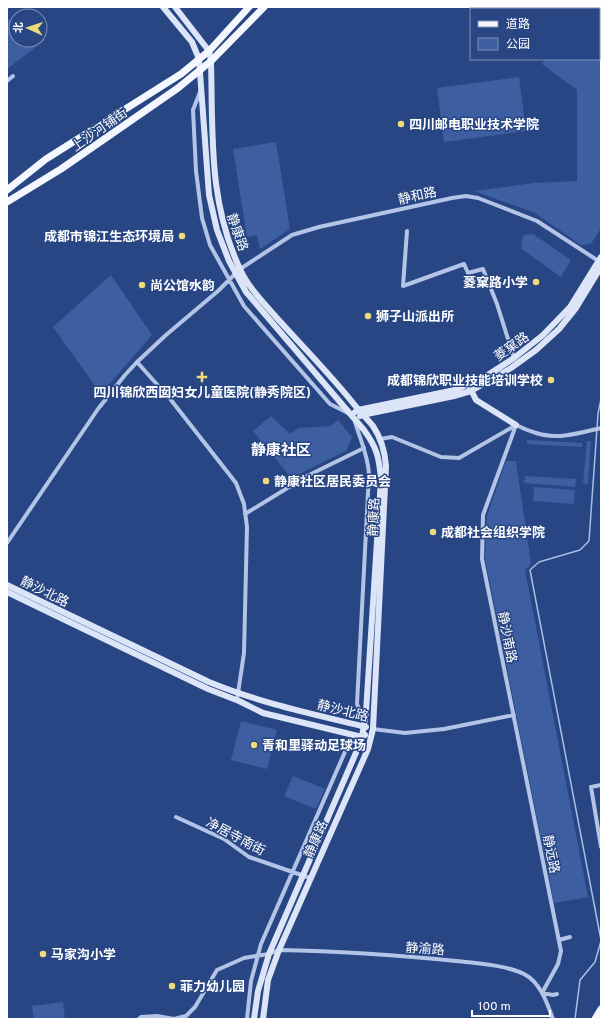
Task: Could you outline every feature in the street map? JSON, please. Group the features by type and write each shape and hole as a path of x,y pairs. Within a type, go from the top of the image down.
{"main road":[{"name":"静康路","path":"163,7 192,42 199,59 209,195 217,230 228,261 246,292 353,416 373,442 379,464 380,479 362,737 269,954 260,985 254,1019"},
{"path":"175,7 209,51"},
{"name":"上沙河铺街","path":"7,190 46,159 181,74 209,51 249,7"},
{"name":"上沙河铺街","path":"8,200 61,169 178,88 211,61 264,7"},
{"name":"静康路","path":"209,51 211,61 213,171 216,196 226,233 240,269 255,293 345,392 372,425 380,439 385,456 386,478 373,729 368,749 279,950 268,980 262,1019"},
{"name":"菱窠路","path":"353,416 360,412 455,390 483,378 514,358 543,335 570,308 600,262"},
{"name":"菱窠路","path":"360,412 454,396 471,391 511,368 536,350 559,329 576,308 600,262"},
{"path":"468,384 476,400 516,425"},
{"name":"静沙北路","path":"7,585 209,682 237,697 263,713 362,737 373,729 364,724 237,697 208,689 7,592"},
{"path":"595,1019 601,1008"}],"street":[{"path":"7,81 13,76"},
{"path":"202,88 193,110 198,198 210,245 244,306 330,404 353,416 369,463 358,704 364,724"},
{"name":"静和路","path":"7,543 98,409 137,362 230,280 240,269 284,239 302,231 444,199 466,196 478,198 537,221 600,262"},
{"path":"407,231 403,286 464,264 468,273 483,269 497,304 514,358"},
{"path":"137,362 171,400 236,483 244,504 247,527 244,653 237,697"},
{"path":"380,439 392,437 441,457 459,458 516,425 538,434 556,436 574,435 601,428"},
{"name":"静沙南路","path":"514,715 482,559 483,515 516,425"},
{"path":"245,514 307,476 364,448"},
{"path":"373,729 404,733 444,729 514,715"},
{"name":"静远路","path":"514,715 561,951 558,964 542,993"},
{"path":"247,1019 251,981 261,944 348,745 362,737"},
{"path":"601,785 591,787 601,847"},
{"name":"净居寺南街","path":"176,817 224,839 249,857 310,878"},
{"path":"559,940 570,937"},
{"name":"静渝路","path":"139,1019 141,1017 157,1016 174,1019 186,1016 195,1007 217,970 244,958 269,954 279,950 431,958 483,964 511,970 524,974 532,980 542,993 553,1019"},
{"path":"542,993 557,994"}],"green space":[{"path":"7,18 8,48 35,48 7,69"},
{"path":"601,32 601,228 591,244 581,245 535,213 474,191 534,183 577,181 577,90 542,64 544,60 600,60"},
{"path":"519,77 526,131 444,142 437,88"},
{"path":"276,142 290,229 260,249 257,235 247,237 233,149"},
{"path":"533,234 571,260 561,277 522,249 521,241 524,235"},
{"path":"111,275 152,335 101,394 53,327"},
{"path":"271,416 290,434 299,428 330,426 338,420 352,437 346,451 292,479 253,431"},
{"path":"527,440 582,443 582,447 527,444"},
{"path":"587,441 591,441 588,484 583,483"},
{"path":"506,461 516,461 531,564 525,570 588,897 554,903 485,558 487,516"},
{"path":"525,476 576,479 575,487 524,483"},
{"path":"534,487 575,490 574,504 533,501"},
{"name":"青和里驿动足球场","path":"241,721 277,730 267,769 231,760"},
{"name":"青和里驿动足球场","path":"293,776 325,789 316,809 284,796"},
{"path":"63,1002 65,1019 34,1019 32,1006"}],"waterway":[{"path":"601,399 598,414 589,541 580,550 539,562 530,570 601,940"},
{"path":"575,1019 580,980 595,962 601,941"}],"place":[{"name":"四川邮电职业技术学院","path":"401,124"},
{"name":"成都市锦江生态环境局","path":"182,236"},
{"name":"菱窠路小学","path":"536,282"},
{"name":"尚公馆·水韵","path":"142,285"},
{"name":"狮子山派出所","path":"368,316"},
{"name":"四川锦欣西囡妇女儿童医院(静秀院区)","path":"202,377"},
{"name":"成都锦欣职业技能培训学校","path":"551,380"},
{"name":"静康社区居民委员会","path":"266,481"},
{"name":"成都社会组织学院","path":"433,532"},
{"name":"青和里驿动足球场","path":"254,745"},
{"name":"马家沟小学","path":"43,954"},
{"name":"菲力幼儿园","path":"172,986"}],"district":[{"name":"静康社区","path":"281,450"}]}
